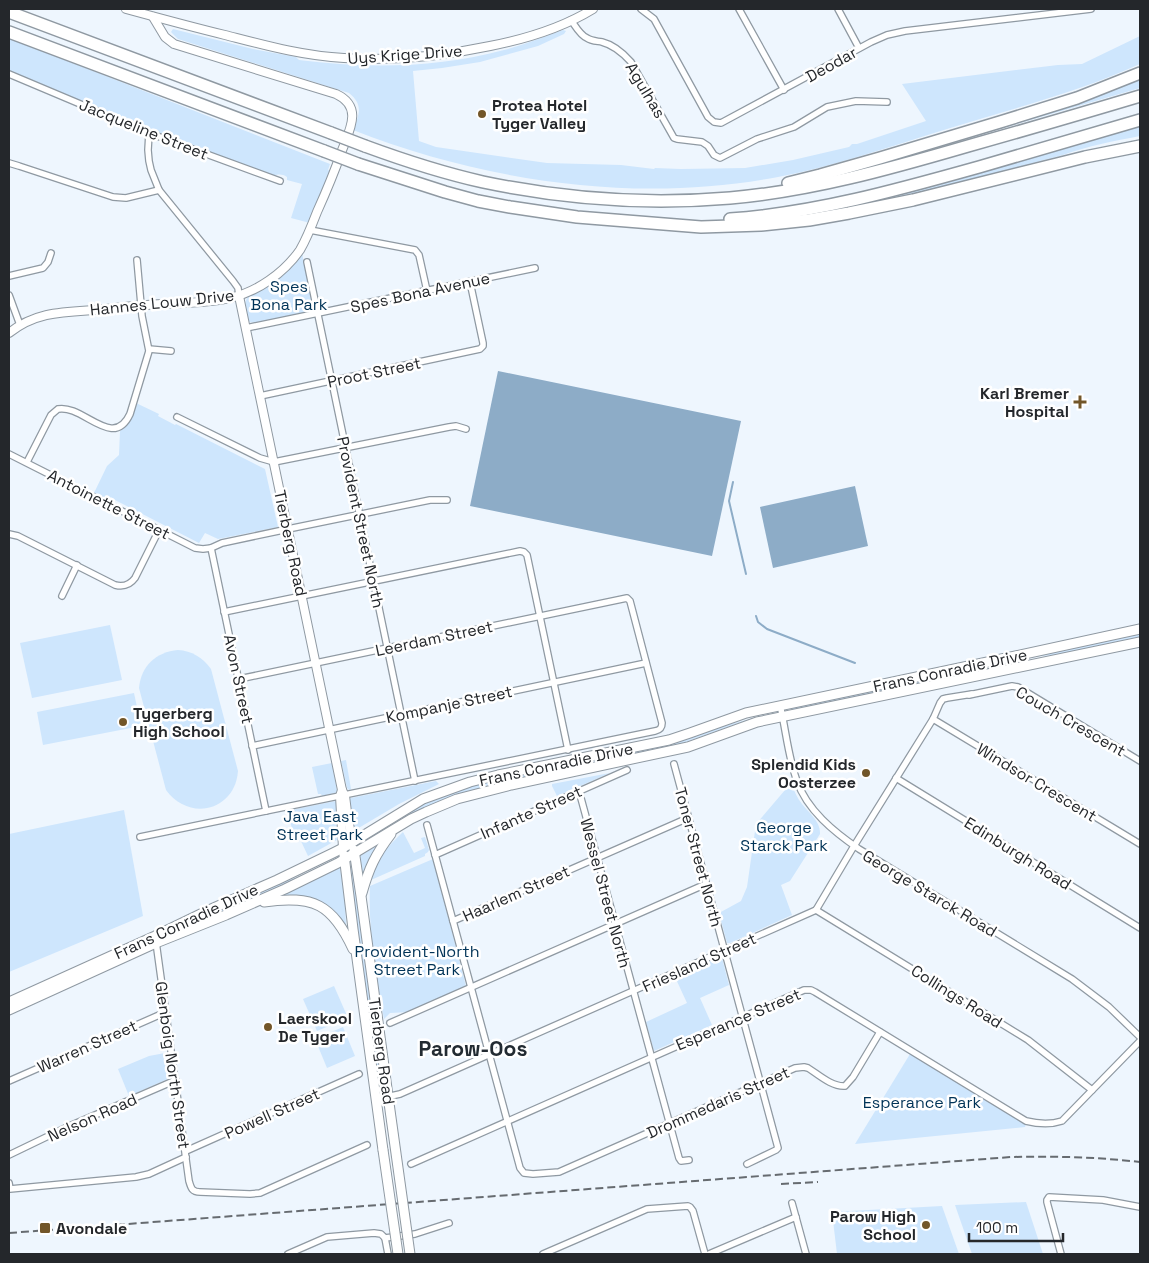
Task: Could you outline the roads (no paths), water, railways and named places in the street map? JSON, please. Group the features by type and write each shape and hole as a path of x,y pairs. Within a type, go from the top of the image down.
{"highway":[{"path":"9,12 411,162 482,182 554,194 610,199 661,201 730,198 840,181 888,169 1140,96"},
{"path":"9,32 358,164 412,182 478,201 542,212 613,220 701,227 761,225 809,220 913,200 1085,157 1140,146"},
{"path":"693,200 800,180 863,163 1077,98 1140,73"},
{"path":"613,220 663,222 742,218 845,202 896,190 1140,120"}],"main road":[{"name":"Frans Conradie Drive","path":"9,1010 156,940 211,909 343,848 423,799 462,784 669,740 746,713 780,705 1140,629"},
{"name":"Frans Conradie Drive","path":"9,1002 156,940 252,904 320,872 426,812 469,795 680,749 744,726 783,716 1140,642"},
{"path":"361,896 374,858 394,830"},
{"name":"Tierberg Road","path":"353,842 410,1254"},
{"name":"Tierberg Road","path":"343,848 398,1254"},
{"path":"252,904 293,899 320,906 335,918 341,926 358,961"}],"street":[{"name":"Uys Krige Drive","path":"126,9 283,50 332,57 379,59 434,56 484,48 530,36 572,20 593,9"},
{"name":"Deodar","path":"641,9 654,20 708,117 717,123 724,122 881,37 899,32 1091,9"},
{"path":"739,9 784,90"},
{"path":"838,9 859,48"},
{"name":"Hannes Louw Drive","path":"9,334 20,325 34,318 52,313 222,300 239,296 260,286 282,270 299,250 310,230 333,175 352,122 353,113 349,103 345,98 336,94 174,44 159,29 153,16"},
{"path":"159,29 163,19"},
{"name":"Agulhas","path":"572,20 585,37 606,43 622,53 631,62 676,138 702,142 706,144 714,155 720,158 757,139 794,127 827,106 856,101 887,102"},
{"name":"Jacqueline Street","path":"9,74 150,133 280,181"},
{"path":"150,133 149,160 159,190 234,281 238,288 239,296"},
{"path":"9,163 113,198 126,198 159,190"},
{"path":"310,230 416,250 419,255 427,291"},
{"path":"9,276 42,268 48,262 51,253"},
{"path":"27,462 51,415 58,409 68,409 106,428 114,429 122,426 130,414 149,353 143,324 137,260"},
{"name":"Provident Street North","path":"307,262 415,781"},
{"name":"Spes Bona Avenue","path":"246,328 535,268"},
{"name":"Proot Street","path":"260,396 482,348 483,344 470,282"},
{"path":"9,295 20,325"},
{"name":"Tierberg Road","path":"239,296 353,842"},
{"path":"149,349 171,351"},
{"path":"178,417 260,458 274,462 453,426 466,429"},
{"name":"Antoinette Street","path":"9,454 195,548 211,548"},
{"path":"211,548 222,543 430,500 447,500"},
{"path":"9,534 18,536 115,585 122,586 135,578 159,530"},
{"name":"Avon Street","path":"211,548 266,811"},
{"path":"224,612 373,580 520,551 524,552 527,555 568,750"},
{"path":"62,596 77,565"},
{"name":"Leerdam Street","path":"238,679 625,598 629,600 646,663"},
{"path":"140,837 342,794 655,732 659,730 662,723 646,663"},
{"name":"Kompanje Street","path":"252,746 646,663"},
{"name":"Couch Crescent","path":"934,717 946,701 1012,686 1018,687 1140,762"},
{"name":"George Starck Road","path":"780,705 797,783 826,824 854,846 1072,979 1109,1007 1140,1037"},
{"path":"816,910 934,717"},
{"name":"Windsor Crescent","path":"934,717 1140,844"},
{"name":"Toner Street North","path":"674,764 778,1148 747,1164"},
{"name":"Infante Street","path":"435,855 627,770"},
{"name":"Edinburgh Road","path":"896,778 1140,928"},
{"name":"Wessel Street North","path":"579,791 680,1160 689,1160"},
{"name":"Tierberg Road","path":"342,794 343,848"},
{"name":"Haarlem Street","path":"453,921 688,818"},
{"path":"427,824 507,1121"},
{"path":"390,1023 706,884"},
{"name":"Friesland Street","path":"377,1102 389,1100 816,910"},
{"name":"Collings Road","path":"816,910 1028,1040 1092,1090"},
{"name":"Glenboig North Street","path":"156,940 190,1187 195,1192 260,1193 368,1145"},
{"name":"Esperance Street","path":"411,1164 800,991 807,990 815,992 1026,1121 1053,1124 1062,1121 1092,1090"},
{"name":"Warren Street","path":"9,1081 166,1012"},
{"name":"Drommedaris Street","path":"507,1121 520,1168 523,1172 528,1174 550,1174 559,1172 795,1068 808,1068 833,1084 845,1086 853,1077 880,1032"},
{"path":"1092,1090 1140,1041"},
{"name":"Powell Street","path":"9,1186 136,1177 149,1174 186,1154 359,1074"},
{"name":"Nelson Road","path":"9,1155 65,1128 176,1080"},
{"path":"1061,1254 1047,1202 1051,1196 1103,1200 1140,1207"},
{"path":"792,1203 806,1254"},
{"path":"543,1254 647,1209 688,1206 692,1209 705,1254"},
{"path":"710,1254 796,1217"},
{"path":"385,1238 415,1234 449,1223"},
{"path":"288,1254 328,1237 378,1233 385,1238 388,1254"}],"waterway":[{"path":"733,482 729,501 746,574"},
{"path":"756,616 758,622 767,629 855,663"}],"railway":[{"path":"9,1233 1011,1157 1076,1157 1140,1162"},
{"path":"781,1184 818,1182"}],"place":[{"name":"Protea Hotel Tyger Valley","path":"482,114"},
{"name":"Karl Bremer Hospital","path":"1080,402"},
{"name":"Tygerberg High School","path":"123,722"},
{"name":"Splendid Kids Oosterzee","path":"866,773"},
{"name":"Laerskool De Tyger","path":"268,1027"},
{"name":"Parow High School","path":"926,1225"},
{"name":"Avondale","path":"45,1228"}],"district":[{"name":"Parow-Oos","path":"473,1049"}],"park label":[{"name":"Spes Bona Park","path":"289,295"},
{"name":"Java East Street Park","path":"320,825"},
{"name":"George Starck Park","path":"784,836"},
{"name":"Provident-North Street Park","path":"417,960"},
{"name":"Esperance Park","path":"922,1102"}]}
